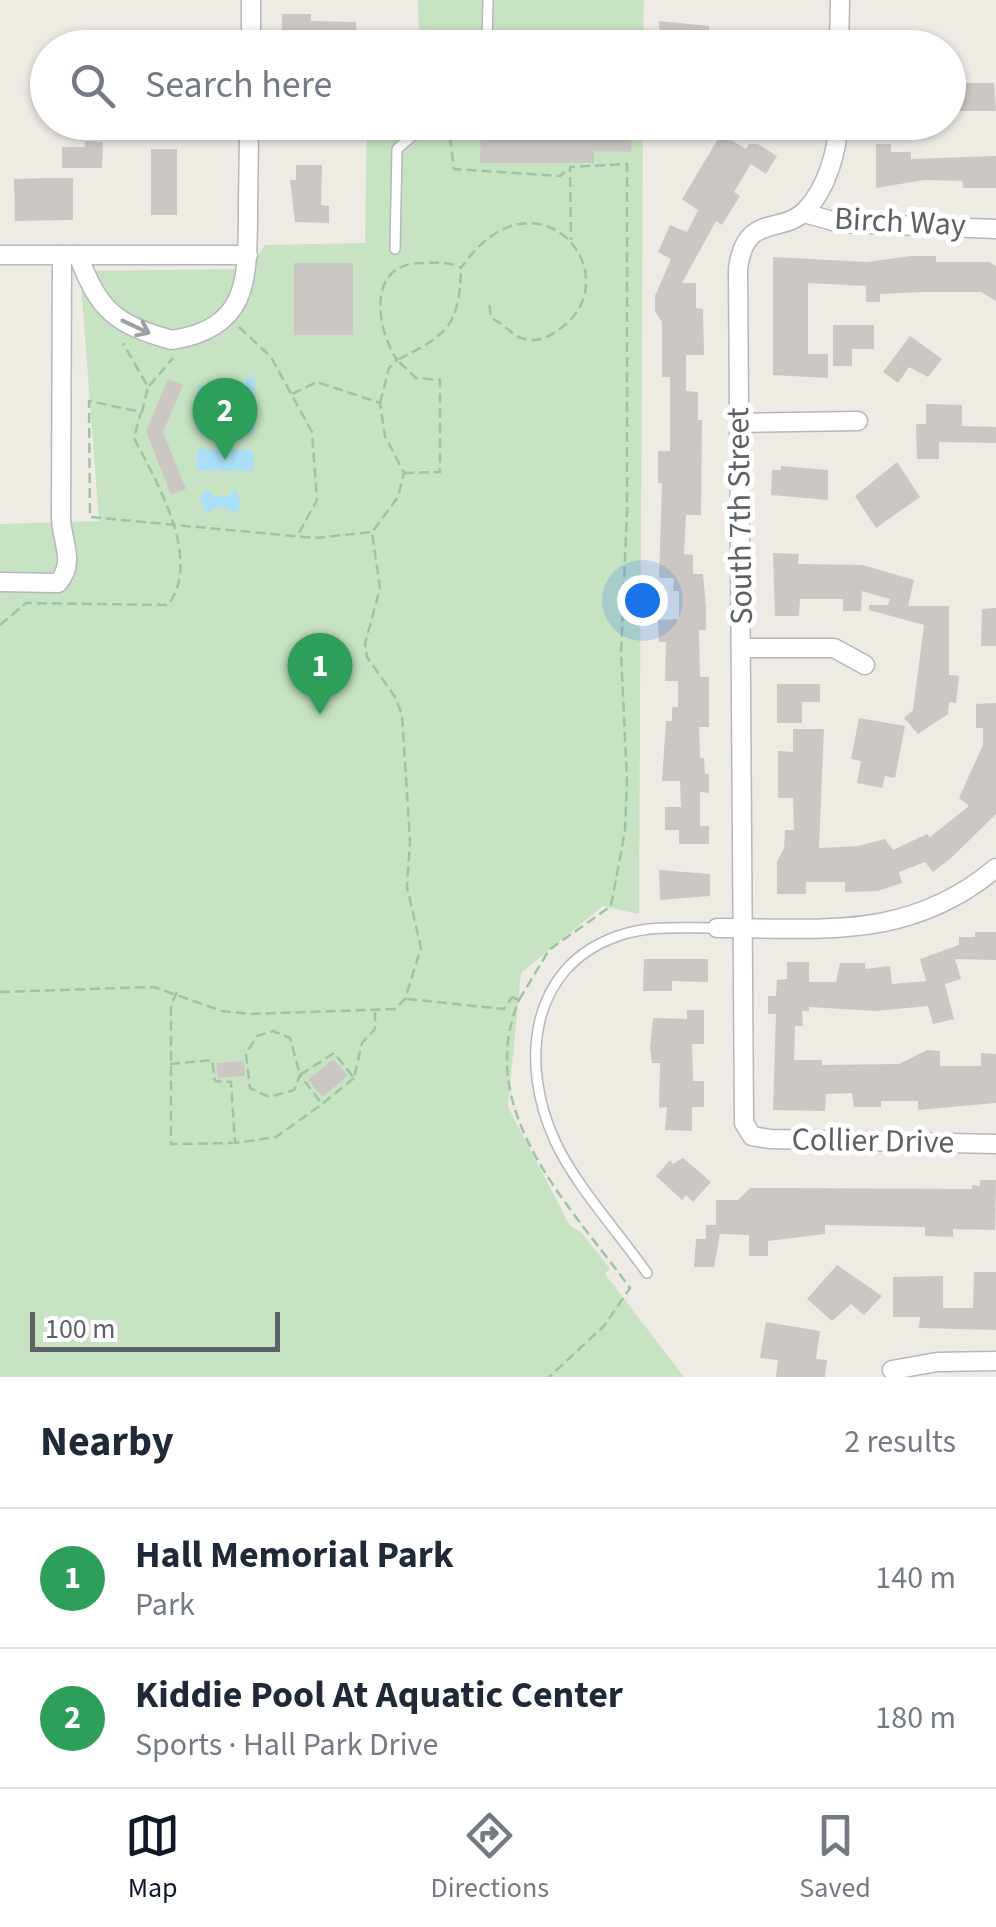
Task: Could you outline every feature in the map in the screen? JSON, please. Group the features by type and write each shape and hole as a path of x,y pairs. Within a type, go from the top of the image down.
{"street":[{"path":"251,30 252,0"},
{"path":"839,30 840,0"},
{"path":"70,255 98,303 126,324 172,340 205,330 234,307 250,269 250,140"},
{"path":"804,213 828,174 835,140"},
{"name":"Birch Way","path":"804,213 840,223 996,228"},
{"name":"South 7th Street","path":"742,956 740,254 754,233 804,213"},
{"path":"0,255 248,255"},
{"path":"0,582 58,584 66,574 69,556 61,518 70,255"},
{"path":"738,423 858,421"},
{"path":"743,648 834,648 865,665"},
{"path":"716,928 884,925 956,899 996,868"},
{"name":"Collier Drive","path":"742,956 744,1123 752,1136 996,1144"},
{"path":"892,1370 937,1362 996,1362"}],"lane":[{"path":"487,30 488,0"},
{"path":"396,249 397,150 408,140"},
{"path":"647,1273 556,1144 535,1088 534,1040 549,990 578,956 617,937 656,927 716,928"}],"path":[{"path":"450,140 454,169 560,176 570,167 627,164 627,494 621,636 625,831 610,906 549,950 519,1000 508,1027 506,1051 510,1104 542,1165 630,1288 595,1336 549,1377"},
{"path":"490,302 491,318 514,336 540,339 571,319 585,286 584,268 571,240 570,167"},
{"path":"142,412 89,401 90,516 335,538 372,532 398,497 404,473 384,436 380,404 389,368 431,343 455,320 461,268 487,238 510,223 543,225 571,240"},
{"path":"404,473 440,472 440,380 416,378 386,344 378,306 381,290 392,272 404,263 452,263 461,268"},
{"path":"229,331 237,324 270,357 312,432 310,453 317,500 299,533"},
{"path":"131,342 121,338 148,387"},
{"path":"0,625 26,602 168,605 177,594 177,524 134,438 148,387 175,356 157,352"},
{"path":"292,394 318,382 380,404"},
{"path":"0,992 134,986 176,992 222,1011 250,1014 375,1010 395,1008 405,999 421,935 407,887 410,841 402,716 396,697 367,657 365,644 380,588 372,532"},
{"path":"176,992 171,1006 170,1144 276,1138 354,1078 362,1044 375,1029 375,1010"},
{"path":"405,999 504,1008 512,998 519,1000"},
{"path":"300,1074 300,1084 281,1096 254,1092 248,1081 246,1054 252,1041 266,1032 290,1038 300,1074 322,1104"},
{"path":"300,1074 334,1053 354,1078"},
{"path":"170,1064 212,1060 215,1081 231,1082 235,1143"}],"green space":[{"path":"418,0 644,0 643,30 419,30"},
{"path":"367,140 643,140 639,914 603,906 521,973 508,1107 570,1226 581,1232 610,1269 605,1274 684,1377 0,1377 0,524 99,521 80,271 250,269 265,245 365,243"}],"water":[{"path":"246,377 255,378 254,434 197,434 198,385 245,386"},
{"path":"197,449 253,450 253,471 197,470"},
{"path":"235,488 241,504 235,515 229,508 213,508 207,515 200,498 207,489 214,496 229,496"}],"building":[{"path":"282,14 311,14 311,21 356,22 356,30 282,30"},
{"path":"659,21 709,26 709,30 659,30"},
{"path":"966,83 994,83 996,111 966,111"},
{"path":"481,140 631,140 631,152 594,151 594,163 480,163"},
{"path":"717,140 731,140 746,149 749,144 758,144 777,156 766,174 751,164 734,192 740,196 722,225 716,221 682,283 696,283 696,308 703,309 704,355 686,355 686,391 698,392 698,420 702,420 701,515 686,515 684,554 693,555 693,574 703,574 706,608 706,630 699,630 700,677 709,677 709,727 699,727 700,758 704,758 705,774 709,774 709,793 700,792 700,826 709,826 709,844 679,844 679,830 665,830 665,807 681,807 680,781 662,781 666,721 672,721 672,707 678,707 678,681 665,681 666,642 659,642 658,620 679,619 679,591 673,591 674,578 659,578 662,483 658,483 658,451 670,451 670,377 662,377 662,322 655,311 655,296 671,259 658,252 670,225 687,232 698,210 682,199"},
{"path":"85,141 103,142 102,168 62,168 62,147 85,147"},
{"path":"876,144 891,144 891,152 911,152 911,159 996,156 996,188 963,188 962,181 924,180 876,188"},
{"path":"151,149 177,149 177,215 151,215"},
{"path":"296,165 322,165 321,205 329,206 329,223 295,222 290,180 296,180"},
{"path":"73,178 73,220 15,221 14,179"},
{"path":"936,256 936,262 989,262 996,266 996,301 981,292 924,292 880,294 880,302 866,302 866,286 808,283 808,354 828,354 828,378 773,375 773,257 867,262"},
{"path":"294,263 353,263 353,335 294,335"},
{"path":"833,325 874,325 874,349 852,349 852,366 833,366"},
{"path":"910,336 942,359 928,377 909,367 898,383 883,372"},
{"path":"168,379 183,385 163,432 186,489 171,495 146,431"},
{"path":"926,404 962,405 962,426 996,427 996,443 939,442 939,459 917,459 916,424 926,424"},
{"path":"897,462 920,497 876,528 855,496"},
{"path":"781,466 828,470 828,500 771,495 772,470 781,470"},
{"path":"773,553 799,554 798,564 863,565 914,580 908,606 949,606 949,675 959,676 956,703 949,702 948,714 918,734 904,718 913,710 924,625 869,610 869,605 888,605 890,599 862,591 861,611 843,611 843,599 800,599 799,616 775,616"},
{"path":"996,608 996,646 981,646 982,609"},
{"path":"777,684 820,684 820,702 802,702 802,723 777,723"},
{"path":"996,703 996,814 951,858 933,872 925,862 899,872 902,883 878,891 845,892 845,882 806,882 806,894 777,894 777,862 784,848 785,830 794,830 793,798 778,798 778,751 793,752 793,729 824,729 819,848 858,846 885,839 893,850 927,834 930,837 969,806 959,798 983,745 983,728 976,728 976,704"},
{"path":"859,718 905,726 895,778 885,776 882,788 857,783 861,761 851,759"},
{"path":"659,870 710,874 710,896 660,900"},
{"path":"975,932 996,932 996,960 955,959 961,979 945,984 954,1019 933,1024 928,1006 875,1011 809,1007 809,1011 802,1011 803,1026 795,1026 794,1060 822,1060 822,1065 899,1064 927,1050 940,1051 940,1066 981,1066 981,1053 996,1054 996,1103 918,1110 918,1101 881,1101 881,1107 854,1107 852,1093 826,1094 825,1111 773,1110 776,1014 768,1014 768,996 776,996 777,980 787,979 787,962 809,962 809,982 836,982 840,963 865,963 865,969 890,966 892,984 926,981 920,959 959,945 959,937 975,937"},
{"path":"644,959 708,959 708,982 672,981 672,991 643,991"},
{"path":"687,1010 704,1010 704,1044 692,1044 693,1081 704,1081 704,1107 692,1107 692,1131 665,1130 667,1107 659,1108 660,1063 652,1063 650,1048 653,1018 687,1019"},
{"path":"333,1059 348,1076 322,1097 308,1080"},
{"path":"244,1061 245,1076 218,1078 216,1063"},
{"path":"683,1158 711,1182 693,1202 686,1195 682,1200 656,1176 670,1160 673,1164"},
{"path":"980,1180 996,1180 995,1230 953,1229 953,1237 925,1236 925,1227 825,1225 825,1234 768,1241 768,1256 749,1256 749,1235 720,1234 714,1267 694,1267 696,1239 706,1239 706,1225 716,1225 716,1200 738,1200 750,1188 972,1189 972,1185 980,1186"},
{"path":"837,1265 882,1296 864,1315 851,1304 832,1321 807,1299"},
{"path":"974,1272 996,1272 996,1330 919,1328 920,1317 893,1317 893,1277 943,1276 943,1308 973,1308"},
{"path":"766,1322 820,1331 816,1359 827,1360 825,1377 776,1377 778,1360 760,1358"}],"place":[{"name":"Kiddie Pool At Aquatic Center","path":"225,460"},
{"name":"Hall Memorial Park","path":"320,715"}]}
